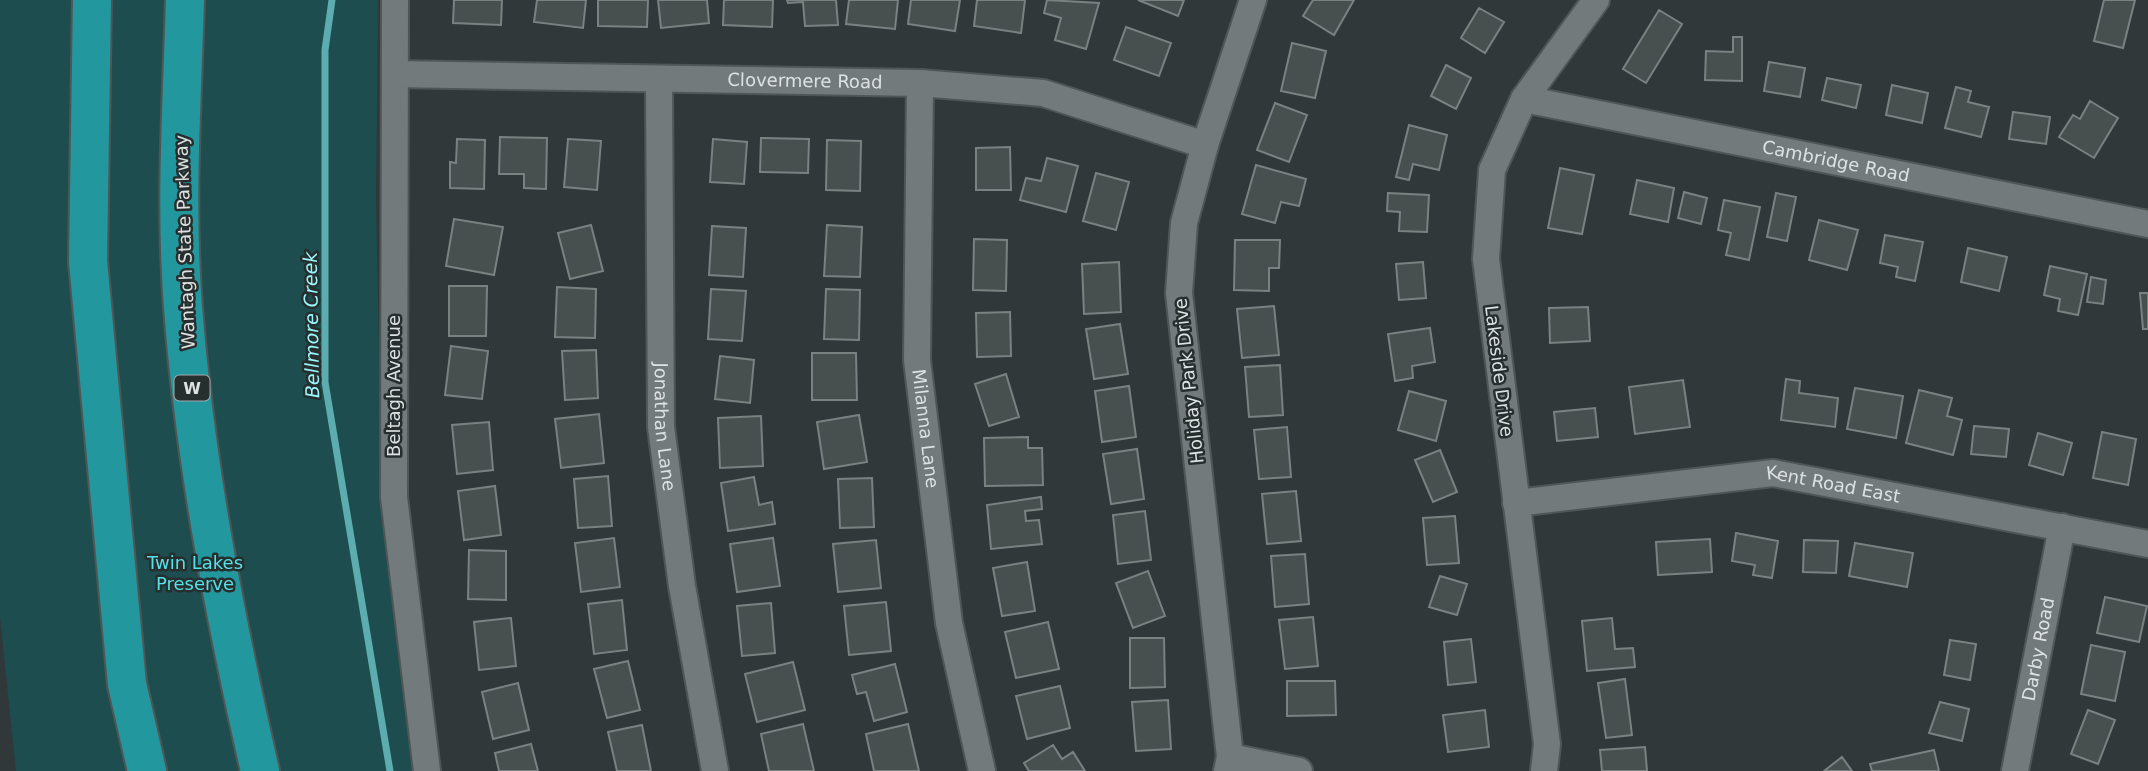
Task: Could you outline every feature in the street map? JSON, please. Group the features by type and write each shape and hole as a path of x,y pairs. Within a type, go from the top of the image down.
{"highway":[{"path":"92,0 88,261 127,684 147,771"},
{"name":"Wantagh State Parkway","path":"185,0 179,182 183,306 196,426 225,614 260,771"}],"street":[{"name":"Beltagh Avenue","path":"395,0 394,497 427,771"},
{"name":"Holiday Park Drive","path":"1229,764 1180,293 1184,223 1205,145 1253,0"},
{"name":"Lakeside Drive","path":"1544,771 1547,744 1486,259 1492,170 1524,99 1596,0"},
{"name":"Clovermere Road","path":"395,74 659,81 920,83 1044,93 1205,145"},
{"name":"Jonathan Lane","path":"659,81 661,427 682,586 715,771"},
{"name":"Milanna Lane","path":"920,83 917,360 948,623 982,771"},
{"name":"Cambridge Road","path":"1524,99 2148,224"},
{"name":"Kent Road East","path":"1516,503 1773,473 2148,544"},
{"name":"Darby Road","path":"2015,771 2062,527"},
{"path":"1229,764 1299,771"}],"green space":[{"name":"Twin Lakes Preserve","path":"0,0 378,0 376,202 382,498 418,771 16,771 0,617"}],"building":[{"path":"454,0 502,0 501,25 453,23"},
{"path":"537,0 586,0 583,28 534,22"},
{"path":"598,0 648,0 647,27 598,26"},
{"path":"658,0 707,0 709,23 661,28"},
{"path":"724,0 773,0 772,27 723,25"},
{"path":"787,0 836,0 838,25 805,26 803,2 788,3"},
{"path":"849,0 898,0 895,29 846,24"},
{"path":"911,0 960,0 955,31 908,24"},
{"path":"977,0 1025,0 1021,33 974,26"},
{"path":"1047,0 1099,3 1086,49 1055,40 1061,18 1044,13"},
{"path":"1138,0 1184,0 1178,16"},
{"path":"1313,0 1354,0 1334,35 1303,16"},
{"path":"2104,0 2135,0 2123,48 2094,41"},
{"path":"1479,8 1504,22 1485,53 1461,38"},
{"path":"1659,10 1682,24 1646,83 1623,69"},
{"path":"1126,27 1171,43 1159,76 1114,60"},
{"path":"1733,37 1742,37 1742,81 1705,80 1706,51 1733,52"},
{"path":"1292,43 1326,51 1315,98 1281,91"},
{"path":"1769,62 1805,68 1800,97 1764,91"},
{"path":"1446,65 1471,78 1456,109 1431,96"},
{"path":"1827,78 1861,85 1856,108 1822,100"},
{"path":"1892,85 1928,93 1922,123 1886,115"},
{"path":"1956,87 1971,91 1968,102 1989,107 1981,137 1945,128"},
{"path":"2090,101 2118,118 2094,158 2059,137 2073,115 2080,119"},
{"path":"1275,103 1307,115 1289,162 1257,150"},
{"path":"2013,112 2050,117 2046,144 2009,139"},
{"path":"1409,125 1447,135 1439,170 1413,164 1409,180 1396,177"},
{"path":"500,137 547,138 546,189 524,188 524,174 499,174"},
{"path":"761,138 809,139 808,173 760,172"},
{"path":"457,139 485,140 484,189 450,188 450,162 456,163"},
{"path":"568,139 601,141 597,190 564,187"},
{"path":"713,139 747,142 744,184 710,182"},
{"path":"827,140 861,141 860,191 826,190"},
{"path":"1010,147 1011,190 976,190 976,148"},
{"path":"1047,158 1078,166 1066,212 1020,200 1026,178 1041,181"},
{"path":"1256,165 1306,179 1299,206 1281,202 1275,223 1242,214"},
{"path":"1560,168 1594,175 1582,234 1548,228"},
{"path":"1096,173 1129,182 1116,230 1083,221"},
{"path":"1637,180 1674,188 1668,222 1630,214"},
{"path":"1684,192 1707,198 1701,224 1678,218"},
{"path":"1388,193 1429,195 1427,232 1399,231 1400,212 1387,211"},
{"path":"1776,193 1796,197 1787,241 1767,237"},
{"path":"1724,200 1760,207 1749,260 1726,255 1731,233 1718,230"},
{"path":"454,219 503,227 494,275 446,266"},
{"path":"1819,220 1858,230 1847,270 1809,260"},
{"path":"591,225 603,271 570,279 558,233"},
{"path":"827,225 862,227 860,277 824,276"},
{"path":"712,226 746,228 743,277 709,275"},
{"path":"1885,235 1923,242 1915,281 1896,277 1898,267 1880,263"},
{"path":"974,239 1007,240 1006,291 973,290"},
{"path":"1235,240 1280,240 1279,268 1269,268 1269,291 1234,290"},
{"path":"1968,248 2007,257 1999,291 1961,282"},
{"path":"1119,262 1121,312 1084,314 1082,264"},
{"path":"1423,262 1426,298 1399,300 1396,264"},
{"path":"2050,266 2087,274 2078,315 2058,311 2060,299 2044,295"},
{"path":"2091,277 2106,280 2103,304 2087,302"},
{"path":"449,286 487,286 486,336 449,336"},
{"path":"557,287 596,289 595,338 555,337"},
{"path":"711,289 746,291 742,341 708,339"},
{"path":"826,289 860,290 859,340 824,339"},
{"path":"2140,293 2148,293 2148,329 2143,329"},
{"path":"1274,306 1279,355 1242,358 1237,309"},
{"path":"1588,307 1590,341 1550,343 1549,308"},
{"path":"1010,312 1011,356 977,357 976,313"},
{"path":"1120,324 1128,374 1094,379 1086,329"},
{"path":"1430,328 1435,362 1412,366 1413,378 1395,381 1388,334"},
{"path":"451,346 488,351 482,399 445,395"},
{"path":"596,350 598,398 565,400 562,351"},
{"path":"812,353 856,353 857,400 812,400"},
{"path":"720,356 754,360 750,403 715,399"},
{"path":"1280,365 1283,415 1249,417 1245,367"},
{"path":"1006,374 1019,417 989,426 975,384"},
{"path":"1786,379 1800,381 1799,393 1838,398 1835,427 1781,420"},
{"path":"1683,380 1690,427 1635,434 1629,387"},
{"path":"1129,386 1136,437 1102,442 1095,391"},
{"path":"1855,388 1903,396 1896,438 1847,429"},
{"path":"1919,390 1952,398 1947,416 1962,420 1953,455 1906,443"},
{"path":"1409,391 1446,401 1436,441 1398,430"},
{"path":"1595,408 1598,437 1557,441 1554,412"},
{"path":"599,414 604,463 561,468 555,419"},
{"path":"859,415 867,462 824,469 817,422"},
{"path":"761,416 763,466 720,468 718,418"},
{"path":"489,422 493,470 457,474 452,425"},
{"path":"1974,426 2009,429 2006,457 1971,454"},
{"path":"1287,427 1291,477 1259,479 1254,430"},
{"path":"2102,432 2136,439 2128,485 2093,478"},
{"path":"2038,433 2072,443 2063,475 2029,465"},
{"path":"1028,437 1028,448 1042,448 1043,485 985,486 984,438"},
{"path":"1137,449 1144,499 1111,504 1103,454"},
{"path":"1440,450 1457,492 1433,502 1415,460"},
{"path":"608,476 612,526 578,528 574,479"},
{"path":"754,477 759,505 772,502 775,524 728,531 721,483"},
{"path":"872,478 874,527 840,528 838,479"},
{"path":"495,486 501,535 464,540 458,491"},
{"path":"1296,491 1301,541 1267,544 1262,494"},
{"path":"1041,497 1042,509 1025,511 1026,521 1039,520 1042,544 991,549 987,505"},
{"path":"1145,511 1151,560 1118,564 1113,515"},
{"path":"1455,516 1459,563 1427,565 1423,518"},
{"path":"1736,533 1778,541 1772,578 1753,575 1755,565 1732,561"},
{"path":"614,538 620,587 581,592 575,543"},
{"path":"773,538 780,586 737,592 730,544"},
{"path":"1710,539 1712,572 1658,575 1656,542"},
{"path":"876,540 881,588 838,592 833,544"},
{"path":"1804,540 1838,541 1836,573 1803,572"},
{"path":"1855,543 1913,553 1907,587 1849,576"},
{"path":"469,550 506,551 506,600 468,599"},
{"path":"1305,554 1309,604 1275,607 1271,556"},
{"path":"1027,562 1035,611 1002,616 993,568"},
{"path":"1148,571 1165,616 1133,628 1116,583"},
{"path":"1440,576 1467,584 1457,615 1429,607"},
{"path":"2105,597 2147,606 2139,642 2097,633"},
{"path":"622,600 627,650 594,654 588,604"},
{"path":"886,602 891,651 849,655 844,606"},
{"path":"771,603 775,653 742,656 737,606"},
{"path":"1313,617 1318,666 1285,669 1279,620"},
{"path":"511,618 516,666 479,670 474,622"},
{"path":"1612,618 1615,649 1633,648 1635,667 1587,671 1582,621"},
{"path":"1048,622 1059,669 1016,678 1005,632"},
{"path":"1130,638 1164,638 1165,687 1130,688"},
{"path":"1471,639 1476,682 1448,685 1444,642"},
{"path":"1950,640 1976,644 1970,680 1944,675"},
{"path":"2091,645 2125,652 2115,701 2081,694"},
{"path":"628,661 640,710 607,718 594,669"},
{"path":"793,662 805,710 757,722 745,674"},
{"path":"895,664 907,712 874,721 866,692 857,694 852,675"},
{"path":"1625,679 1632,735 1606,738 1598,683"},
{"path":"1287,681 1335,681 1336,715 1287,716"},
{"path":"518,683 529,730 493,739 482,692"},
{"path":"1060,686 1070,728 1027,739 1016,696"},
{"path":"1168,700 1171,749 1136,751 1132,702"},
{"path":"1940,702 1969,709 1962,741 1929,733"},
{"path":"1485,710 1489,747 1448,752 1443,715"},
{"path":"2088,710 2115,720 2098,764 2071,754"},
{"path":"803,724 814,771 769,771 761,734"},
{"path":"908,724 919,771 874,771 866,734"},
{"path":"642,725 651,771 617,771 608,732"},
{"path":"531,744 538,771 499,771 495,753"},
{"path":"1053,745 1062,759 1073,752 1085,771 1029,771 1024,763"},
{"path":"1645,747 1647,771 1602,771 1600,750"},
{"path":"1934,750 1939,771 1872,771 1870,764"},
{"path":"1842,757 1852,771 1824,771"}],"waterway":[{"name":"Bellmore Creek","path":"332,0 325,50 325,382 390,771"}]}
